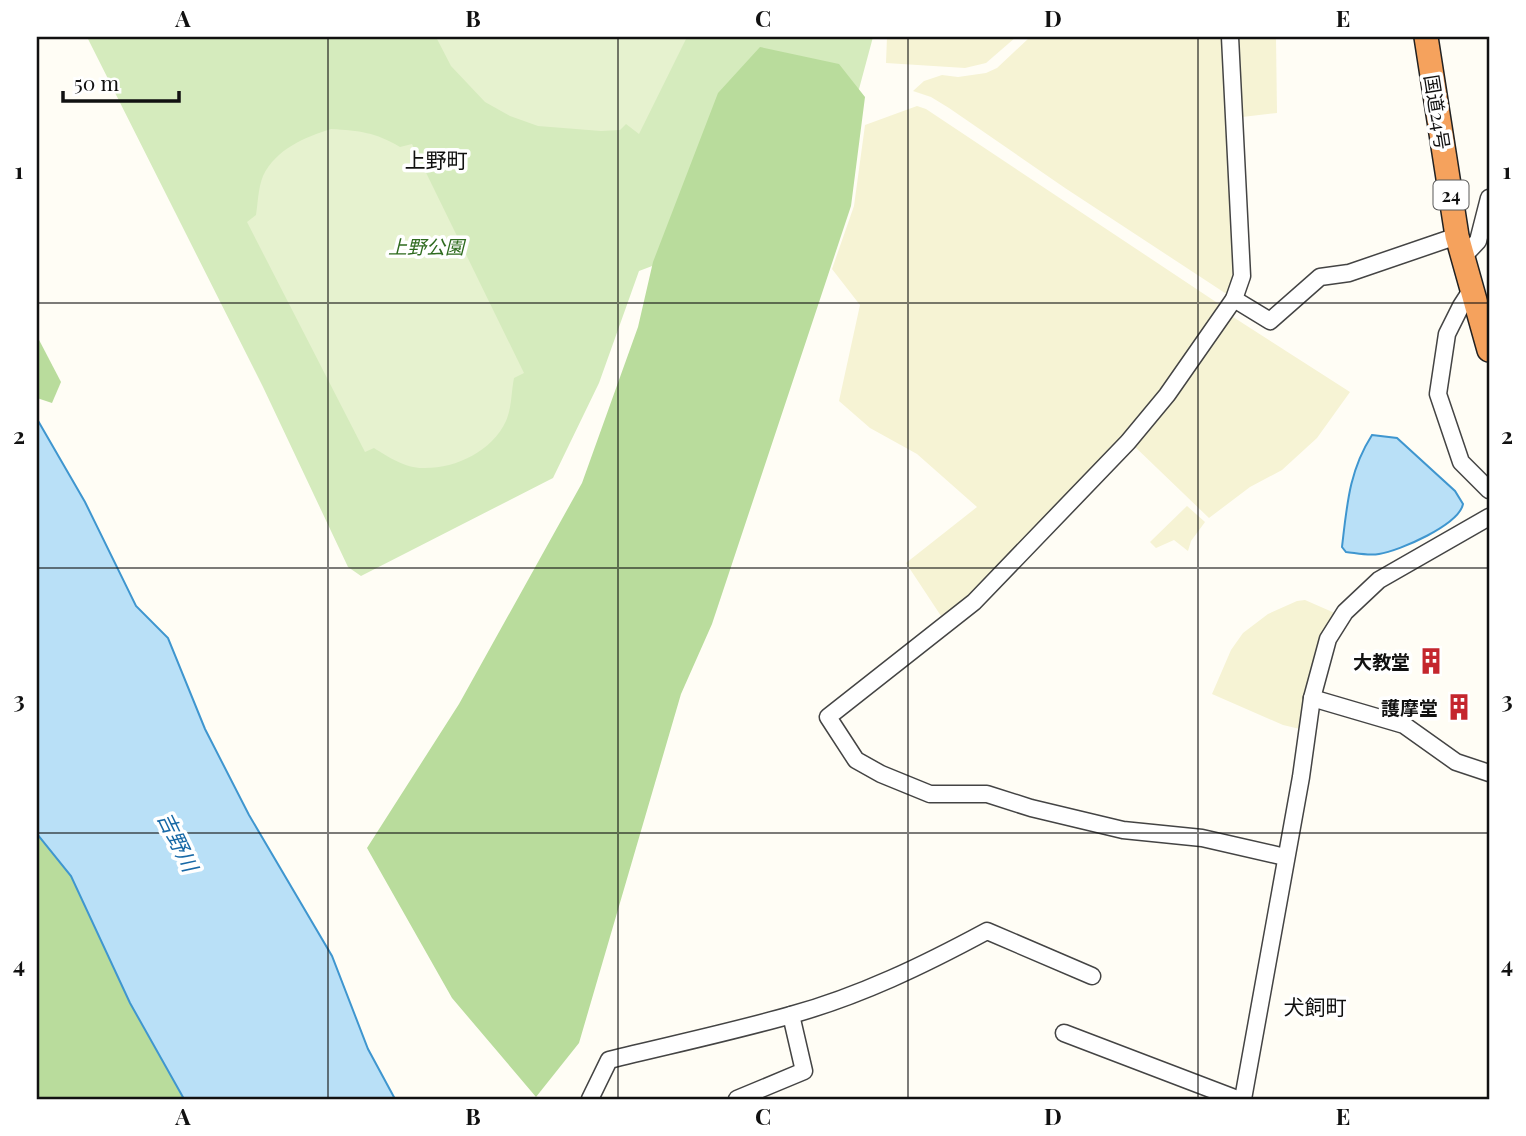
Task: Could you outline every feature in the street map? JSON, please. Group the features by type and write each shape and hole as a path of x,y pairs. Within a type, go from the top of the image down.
{"highway":[{"name":"国道24号","path":"1426,37 1460,246 1489,350"}],"street":[{"path":"1230,37 1242,276 1234,299 1167,395 1128,442 974,603 828,717 856,760 881,774 930,794 987,794 1031,808 1123,830 1202,838 1285,858"},
{"path":"1234,299 1270,321 1320,277 1349,273 1478,241 1489,198"},
{"path":"1472,289 1447,334 1438,394 1461,462 1489,490"},
{"path":"1243,1099 1301,777 1312,698 1328,639 1345,612 1379,580 1489,517"},
{"path":"1312,698 1404,724 1456,762 1489,773"},
{"path":"590,1099 609,1060 791,1015 845,998 929,962 987,931 1091,976"},
{"path":"737,1099 804,1070 791,1015"},
{"path":"1064,1033 1237,1099"}],"shaded area":[{"path":"887,37 1016,37 986,63 965,68 886,63"},
{"path":"1030,37 1223,37 1237,276 1228,295 949,108 931,97 913,91 924,81 942,75 958,77 986,73 997,68"},
{"path":"1236,37 1276,37 1277,113 1242,117"},
{"path":"917,106 926,109 1219,304 1219,312 1125,438 967,602 943,619 906,563 977,507 917,454 870,428 839,401 860,305 832,269 854,206 865,125"},
{"path":"1230,315 1350,392 1317,438 1282,470 1250,487 1209,518 1132,444"},
{"path":"1187,506 1205,522 1191,541 1188,551 1174,540 1156,548 1150,542"},
{"path":"1305,600 1337,614 1316,656 1300,729 1283,725 1212,694 1231,650 1243,633 1268,614"}],"green space":[{"name":"上野公園","path":"87,37 873,37 859,89 765,70 668,260 639,271 599,383 553,478 361,576 348,567 263,387"},
{"path":"436,37 687,37 639,134 626,124 620,130 601,131 538,126 510,116 485,102 451,66"},
{"path":"760,47 839,64 865,97 851,206 712,624 681,694 579,1043 536,1097 452,998 367,848 459,704 582,483 638,327 653,262 718,93"},
{"path":"331,129 367,133 400,147 412,144 524,373 514,378 509,410 500,432 483,449 461,461 418,468 398,462 374,448 365,452 247,222 256,215 261,181 275,158 301,140"},
{"path":"37,336 61,382 52,403 37,398"},
{"path":"37,834 71,876 130,1003 184,1099 37,1099"}],"water":[{"name":"吉野川","path":"37,419 85,502 136,606 168,638 205,729 249,815 332,956 368,1049 395,1099 184,1099 130,1003 71,876 37,834"},
{"path":"1372,435 1397,438 1455,491 1463,504 1451,520 1427,536 1388,552 1366,555 1346,552 1342,547 1350,489 1358,462"}],"place":[{"name":"大教堂","path":"1431,661"},
{"name":"護摩堂","path":"1459,707"}],"district":[{"name":"上野町","path":"436,159"},
{"name":"犬飼町","path":"1315,1006"}]}
